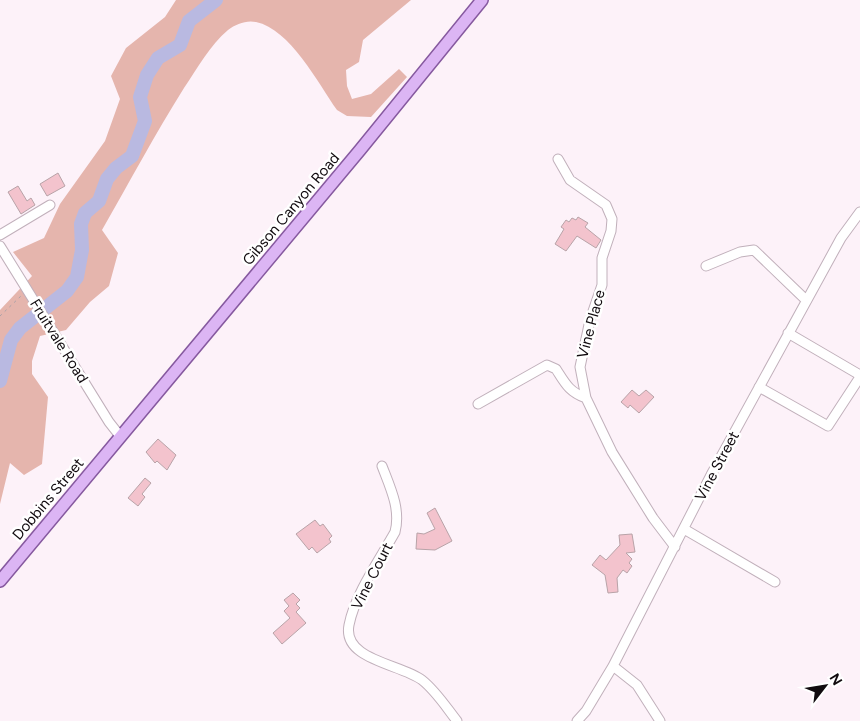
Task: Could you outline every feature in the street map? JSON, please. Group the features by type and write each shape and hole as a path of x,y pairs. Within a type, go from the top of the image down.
{"main road":[{"name":"Gibson Canyon Road","path":"120,436 360,150 482,0"},
{"name":"Dobbins Street","path":"0,581 120,436"}],"street":[{"name":"Vine Place","path":"558,159 570,180 606,205 612,219 611,231 602,258 602,285 590,320 580,367 586,398 612,452 653,518 675,547"},
{"path":"0,235 50,205"},
{"name":"Vine Street","path":"577,721 586,711 613,666 711,475 788,333 841,238 860,212"},
{"name":"Fruitvale Road","path":"0,247 120,436"},
{"path":"706,266 740,252 754,250 806,300"},
{"path":"759,387 828,426 860,376 788,333"},
{"path":"478,404 547,365 556,369 563,382 575,394 586,398"},
{"name":"Vine Court","path":"382,466 394,502 397,523 395,532 356,605 349,626 349,638 358,651 404,670 422,680 457,721"},
{"path":"684,530 775,582"},
{"path":"613,666 637,685 660,721"}],"path":[{"path":"0,316 30,295"}],"shaded area":[{"path":"176,0 411,0 363,40 359,62 346,70 347,86 352,99 371,94 399,69 407,77 371,117 347,116 337,110 292,46 268,27 256,22 245,22 231,28 221,36 173,105 102,230 118,253 109,286 90,302 66,330 40,336 32,361 32,374 48,397 42,464 24,475 10,463 0,504 0,310 32,276 13,252 44,238 60,204 105,141 120,99 111,76 126,48 165,17"}],"building":[{"path":"58,173 65,186 47,196 40,184"},
{"path":"18,186 27,201 31,198 35,205 21,214 8,192"},
{"path":"578,217 588,223 585,227 601,240 596,248 577,236 566,251 555,244 564,229 561,227 566,220 569,222 572,218 576,220"},
{"path":"632,390 639,396 646,390 654,397 639,413 630,405 628,408 621,402"},
{"path":"158,439 176,455 167,470 157,461 155,463 146,452"},
{"path":"145,478 151,483 142,494 145,497 138,506 128,498"},
{"path":"435,508 452,541 435,550 416,549 417,533 424,534 435,529 427,513"},
{"path":"315,520 320,526 323,524 332,536 329,539 331,542 317,553 312,547 309,550 296,534"},
{"path":"632,534 635,552 626,553 632,559 629,563 632,566 627,573 623,570 617,578 618,592 608,593 605,575 592,565 600,555 606,560 620,545 619,535"},
{"path":"293,593 300,600 296,604 300,608 296,612 306,623 282,644 273,633 290,618 284,611 289,606 284,600"}],"waterway":[{"path":"0,381 11,340 20,328 67,291 77,277 82,250 81,224 85,213 99,201 107,179 116,168 132,156 145,121 140,97 147,75 158,58 180,45 189,21 216,0"}]}
